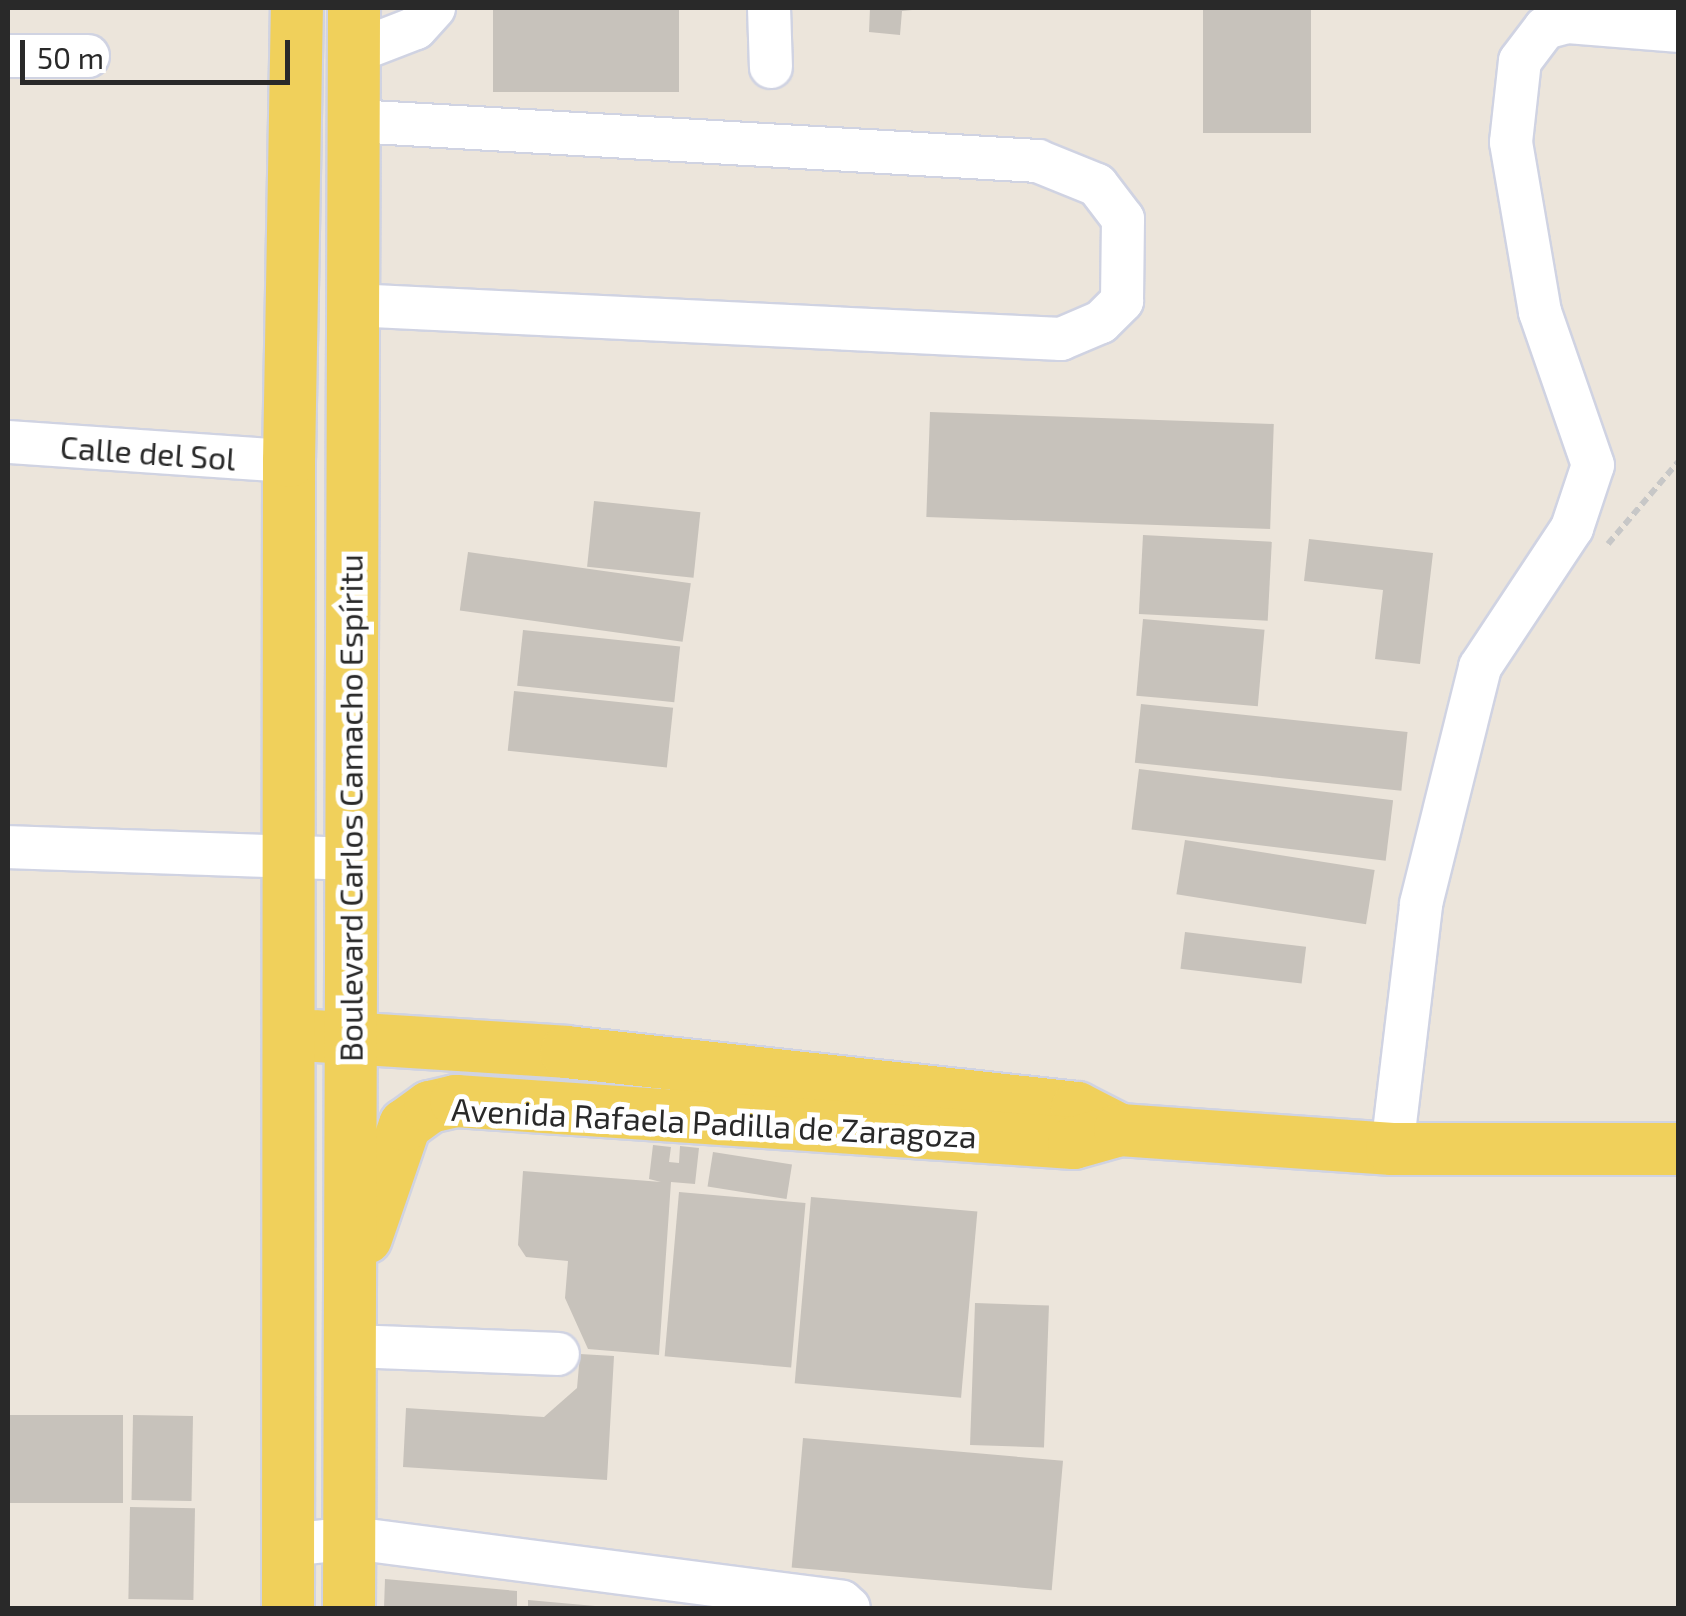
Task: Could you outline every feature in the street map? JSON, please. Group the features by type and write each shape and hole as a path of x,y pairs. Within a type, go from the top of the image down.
{"main road":[{"name":"Boulevard Carlos Camacho Espíritu","path":"288,1608 289,461 297,8"},
{"name":"Boulevard Carlos Camacho Espíritu","path":"349,1608 354,1270 348,859 354,30"},
{"name":"Avenida Rafaela Padilla de Zaragoza","path":"288,1037 350,1034 1077,1108 1120,1130"},
{"path":"430,1107 434,1042"},
{"name":"Avenida Rafaela Padilla de Zaragoza","path":"354,1270 406,1125 430,1107 456,1101 1074,1144 1120,1130 1392,1149 1678,1149"}],"street":[{"path":"354,30 416,28 434,8"},
{"path":"769,8 771,66"},
{"path":"1392,1149 1421,904 1480,667 1572,528 1593,464 1540,312 1511,142 1520,60 1545,28 1568,15 1678,31"},
{"path":"8,56 88,56"},
{"path":"352,304 1061,339 1101,322 1122,302 1123,219 1097,185 1038,161 354,121"},
{"name":"Calle del Sol","path":"8,442 289,461"},
{"path":"8,847 348,859"},
{"path":"353,1346 558,1354"},
{"path":"288,1544 352,1538 842,1602 849,1608"}],"building":[{"path":"493,8 679,8 679,92 493,92"},
{"path":"870,8 932,8 902,11 900,35 869,32"},
{"path":"1203,8 1311,8 1311,133 1203,133"},
{"path":"930,412 1274,424 1270,529 926,517"},
{"path":"594,501 700,512 694,578 587,567"},
{"path":"1143,535 1272,542 1268,621 1139,614"},
{"path":"1309,539 1433,553 1420,664 1375,659 1383,590 1304,581"},
{"path":"468,552 691,583 683,642 460,610"},
{"path":"1143,619 1265,630 1258,706 1136,696"},
{"path":"523,630 680,647 674,702 517,686"},
{"path":"514,691 673,708 667,767 508,751"},
{"path":"1141,704 1408,732 1401,791 1135,763"},
{"path":"1139,769 1393,800 1386,861 1132,830"},
{"path":"1185,840 1375,870 1366,924 1176,894"},
{"path":"1185,932 1306,947 1302,984 1180,969"},
{"path":"653,1145 671,1147 669,1162 679,1163 680,1146 699,1148 695,1184 671,1182 659,1355 588,1349 565,1298 568,1261 526,1257 518,1245 523,1171 661,1182 649,1179"},
{"path":"713,1152 792,1165 787,1199 708,1187"},
{"path":"679,1192 806,1203 791,1367 665,1356"},
{"path":"811,1197 977,1212 961,1398 795,1383"},
{"path":"975,1303 1049,1306 1044,1447 970,1445"},
{"path":"580,1354 614,1356 607,1480 403,1467 406,1408 544,1417 577,1388"},
{"path":"8,1415 123,1415 123,1503 8,1503"},
{"path":"133,1415 193,1416 192,1501 132,1500"},
{"path":"803,1438 1063,1461 1052,1590 792,1568"},
{"path":"130,1507 195,1508 193,1600 128,1599"},
{"path":"385,1579 517,1591 517,1608 384,1608"},
{"path":"528,1600 595,1606 595,1608 528,1608"}]}
